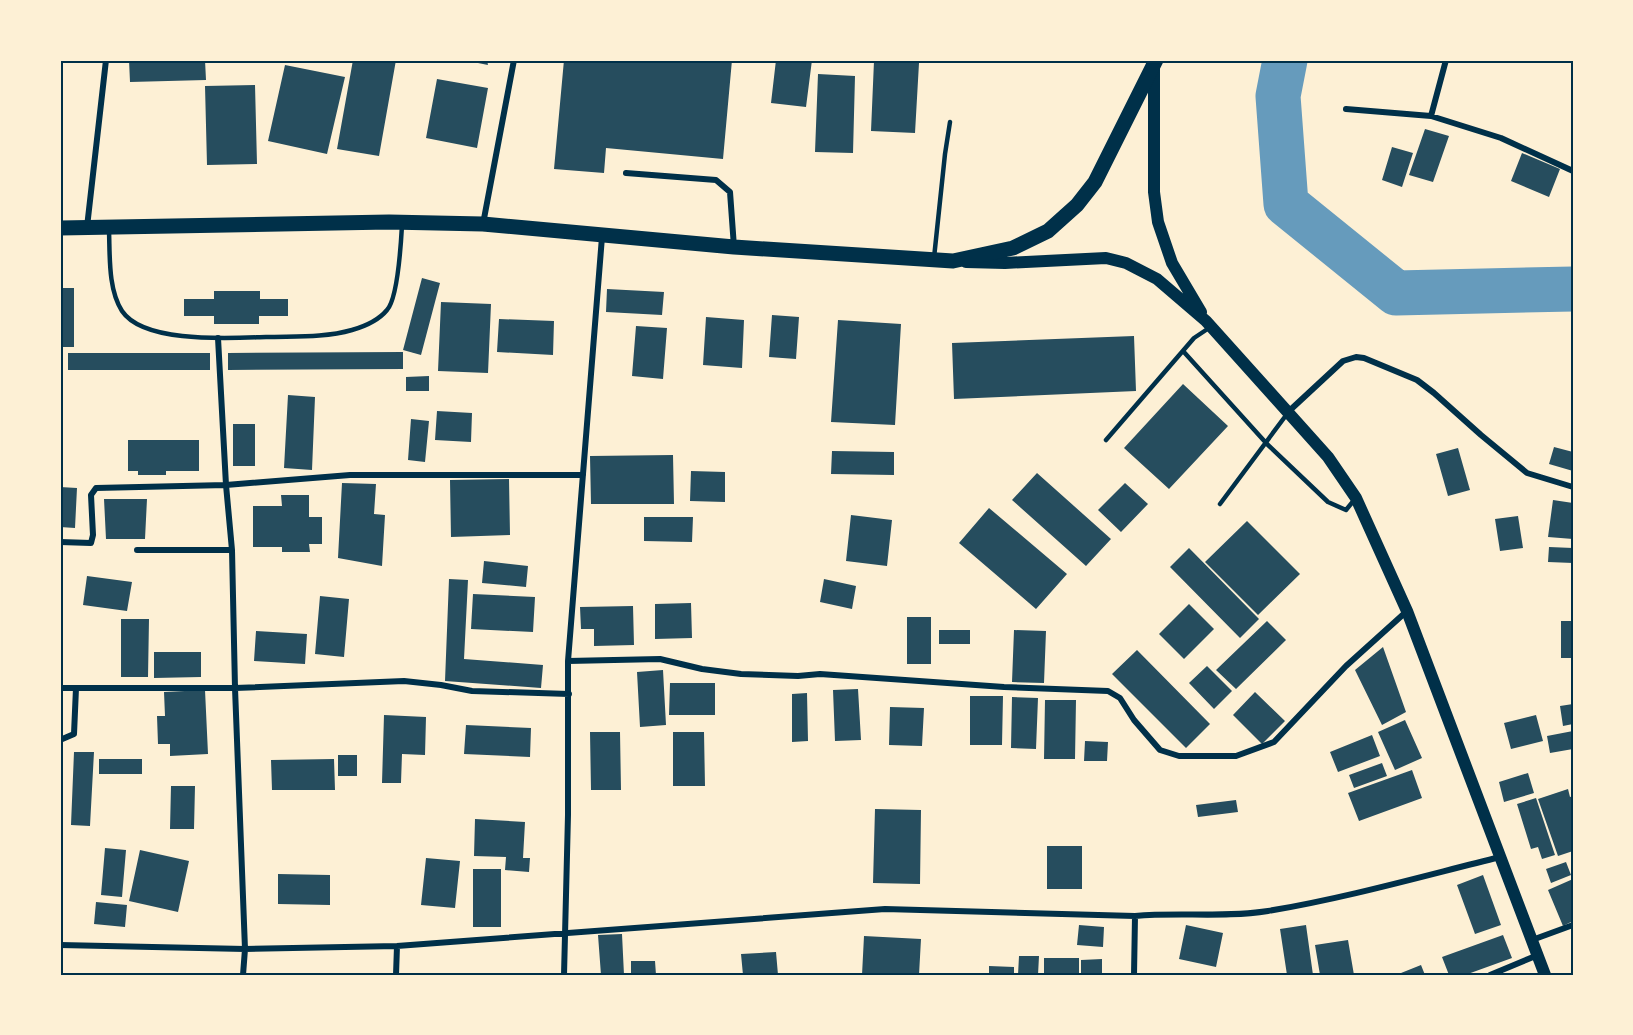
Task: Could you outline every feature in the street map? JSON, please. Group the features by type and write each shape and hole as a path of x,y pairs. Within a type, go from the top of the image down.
{"main road":[{"path":"953,261 1013,248 1048,231 1077,205 1095,182 1155,62"},
{"path":"1155,62 1155,192 1158,222 1172,263 1209,323"},
{"path":"60,228 402,222 483,224 734,247 934,260 1005,263 1106,258 1126,263 1157,279 1209,323 1328,457 1356,498 1407,611 1545,975"}],"street":[{"path":"87,227 106,60"},
{"path":"483,224 514,60"},
{"path":"1431,116 1446,60"},
{"path":"1346,109 1431,116 1501,138 1573,171"},
{"path":"626,173 716,180 730,192 734,247"},
{"path":"564,975 568,661 602,236"},
{"path":"218,338 232,550 245,949 243,975"},
{"path":"1288,412 1343,361 1356,357 1364,358 1417,380 1527,473 1573,487"},
{"path":"60,542 91,543 93,535 91,495 96,488 226,485 350,475 583,475"},
{"path":"137,550 232,550"},
{"path":"568,661 660,658 702,669 741,674 798,676 820,674 1004,687 1108,691 1120,698 1134,720 1160,750 1179,756 1236,756 1274,742 1346,666 1407,611"},
{"path":"60,688 235,688 404,681 472,691 569,694"},
{"path":"60,740 74,734 76,688"},
{"path":"60,945 245,949 397,946 885,909 1135,916 1165,913 1235,914 1268,911 1388,885 1500,857"},
{"path":"1134,975 1135,916"},
{"path":"1532,940 1573,925"},
{"path":"396,975 397,946"},
{"path":"1490,975 1538,955"}],"lane":[{"path":"934,260 950,123"},
{"path":"109,227 114,292 123,312 136,324 155,331 218,338 327,335 375,322 389,308 400,256 402,222"},
{"path":"1106,440 1209,323"},
{"path":"1183,351 1267,444 1328,502 1346,510 1356,498"},
{"path":"1220,504 1267,444 1288,412"}],"building":[{"path":"129,60 205,60 206,80 130,82"},
{"path":"353,60 396,60 379,156 337,149"},
{"path":"487,60 488,65 468,61"},
{"path":"564,60 732,60 723,159 606,148 604,173 554,169"},
{"path":"776,60 812,60 806,107 771,103"},
{"path":"874,61 919,63 915,133 871,131"},
{"path":"285,65 345,77 327,154 268,141"},
{"path":"818,74 855,76 853,153 815,152"},
{"path":"437,79 488,88 477,148 426,138"},
{"path":"255,85 257,164 207,165 205,86"},
{"path":"1425,129 1449,136 1433,182 1409,175"},
{"path":"1392,147 1413,153 1402,187 1382,180"},
{"path":"1522,153 1560,169 1549,197 1511,181"},
{"path":"422,278 440,283 421,355 403,350"},
{"path":"60,288 74,288 74,347 60,347"},
{"path":"607,289 664,292 662,315 606,312"},
{"path":"214,291 260,291 260,299 288,299 288,316 259,316 259,324 214,324 214,316 184,316 184,299 214,299"},
{"path":"441,302 491,304 488,373 438,371"},
{"path":"772,315 799,317 796,359 769,357"},
{"path":"706,317 744,320 742,368 703,365"},
{"path":"499,319 554,321 553,355 497,352"},
{"path":"838,320 901,324 895,425 831,422"},
{"path":"636,326 667,328 663,379 632,376"},
{"path":"1134,336 1136,391 954,399 952,343"},
{"path":"403,352 403,369 228,370 228,353"},
{"path":"68,353 210,353 210,370 68,370"},
{"path":"429,376 429,391 406,391 406,377"},
{"path":"1183,384 1228,426 1169,489 1124,448"},
{"path":"288,395 315,397 312,470 284,468"},
{"path":"437,411 472,413 471,442 435,440"},
{"path":"411,419 429,421 425,462 408,460"},
{"path":"233,424 255,424 255,466 233,466"},
{"path":"128,440 199,440 199,471 166,471 166,475 138,475 138,471 128,471"},
{"path":"1554,447 1573,452 1573,471 1549,464"},
{"path":"1458,448 1470,490 1448,496 1436,454"},
{"path":"832,451 894,452 894,475 831,474"},
{"path":"673,455 674,504 591,504 590,456"},
{"path":"691,471 725,472 725,502 690,501"},
{"path":"1037,473 1111,539 1086,566 1012,500"},
{"path":"509,479 510,535 451,537 450,480"},
{"path":"342,483 376,484 374,514 385,515 382,566 338,558"},
{"path":"1125,483 1148,504 1121,532 1098,510"},
{"path":"60,487 77,488 75,528 60,527"},
{"path":"281,495 309,495 309,517 322,517 322,544 309,544 310,552 282,552 282,547 253,547 253,506 282,506"},
{"path":"104,499 147,499 145,539 106,539"},
{"path":"1553,500 1573,503 1573,539 1548,537"},
{"path":"989,508 1067,574 1036,609 959,543"},
{"path":"851,515 892,520 887,566 846,561"},
{"path":"1518,516 1523,548 1500,551 1495,519"},
{"path":"644,517 693,517 692,542 644,541"},
{"path":"1247,521 1300,574 1258,615 1205,562"},
{"path":"1549,547 1573,548 1573,563 1548,562"},
{"path":"1189,548 1259,619 1240,638 1170,567"},
{"path":"484,561 528,566 526,587 482,583"},
{"path":"87,576 132,582 127,611 83,605"},
{"path":"449,579 468,580 464,659 543,665 541,688 445,681"},
{"path":"824,579 856,586 852,609 820,602"},
{"path":"473,594 535,597 533,632 471,629"},
{"path":"320,596 349,599 344,657 315,654"},
{"path":"691,603 692,638 655,639 655,604"},
{"path":"1189,604 1214,629 1184,659 1159,634"},
{"path":"633,606 634,645 594,646 594,629 581,629 580,607"},
{"path":"907,617 931,617 931,664 907,664"},
{"path":"121,619 149,619 148,677 121,677"},
{"path":"1267,621 1286,640 1236,689 1216,670"},
{"path":"1561,621 1573,621 1573,658 1561,658"},
{"path":"939,630 970,630 970,644 939,644"},
{"path":"1014,630 1046,631 1044,683 1012,682"},
{"path":"256,631 307,634 305,664 254,661"},
{"path":"1383,647 1406,712 1382,725 1355,670"},
{"path":"1137,650 1210,724 1186,748 1112,674"},
{"path":"154,652 201,652 201,677 154,678"},
{"path":"1207,666 1232,691 1214,709 1189,683"},
{"path":"663,670 666,725 640,727 637,672"},
{"path":"670,683 715,683 715,715 669,715"},
{"path":"858,689 861,740 835,741 833,690"},
{"path":"205,690 208,754 170,756 170,744 158,744 157,716 165,716 164,692"},
{"path":"1255,692 1285,721 1262,744 1233,715"},
{"path":"807,693 808,741 792,742 792,694"},
{"path":"970,696 1003,696 1002,745 970,745"},
{"path":"1012,697 1038,698 1036,749 1011,748"},
{"path":"1045,700 1076,700 1075,759 1044,759"},
{"path":"1573,704 1573,724 1563,726 1560,706"},
{"path":"890,707 924,708 922,746 889,745"},
{"path":"384,715 426,717 425,755 402,754 401,783 382,783"},
{"path":"1536,715 1543,741 1511,749 1504,723"},
{"path":"1405,720 1422,758 1395,770 1378,732"},
{"path":"466,725 531,728 530,757 464,754"},
{"path":"1573,731 1573,749 1550,753 1547,736"},
{"path":"590,732 620,732 621,790 591,790"},
{"path":"673,732 704,732 705,786 673,786"},
{"path":"1372,735 1380,756 1338,772 1330,752"},
{"path":"1085,741 1108,742 1107,761 1084,761"},
{"path":"74,752 94,752 90,826 71,825"},
{"path":"338,755 357,755 357,776 338,776"},
{"path":"60,759 63,759 63,816 60,816"},
{"path":"99,759 142,759 142,774 99,774"},
{"path":"334,759 335,790 272,790 271,760"},
{"path":"1382,763 1387,776 1354,788 1349,775"},
{"path":"1412,770 1422,798 1359,821 1348,793"},
{"path":"1528,773 1534,793 1504,802 1499,782"},
{"path":"171,786 195,786 194,829 170,829"},
{"path":"1568,789 1570,797 1573,796 1573,851 1558,856 1538,799"},
{"path":"1536,798 1555,855 1542,859 1538,847 1531,849 1517,804"},
{"path":"1236,800 1238,812 1198,817 1196,805"},
{"path":"875,809 921,810 920,884 873,883"},
{"path":"475,819 525,822 523,858 530,858 529,872 505,870 506,857 474,856"},
{"path":"1047,846 1082,846 1082,889 1047,889"},
{"path":"105,848 126,850 122,897 101,895"},
{"path":"140,850 189,861 178,912 129,901"},
{"path":"426,858 460,861 455,908 421,905"},
{"path":"1566,862 1571,875 1551,883 1546,869"},
{"path":"473,869 501,869 501,927 473,927"},
{"path":"278,874 330,875 330,905 278,904"},
{"path":"1483,875 1501,925 1475,934 1457,885"},
{"path":"1573,879 1573,921 1563,926 1548,890"},
{"path":"96,902 127,905 125,927 94,924"},
{"path":"1079,925 1104,927 1103,947 1077,945"},
{"path":"1186,925 1223,933 1216,967 1179,959"},
{"path":"1306,925 1313,975 1287,975 1280,929"},
{"path":"622,934 624,975 601,975 598,935"},
{"path":"1503,935 1512,958 1465,975 1449,975 1442,957"},
{"path":"864,936 921,939 919,975 862,975"},
{"path":"1348,940 1354,975 1320,975 1315,945"},
{"path":"776,952 778,975 743,975 741,954"},
{"path":"1019,956 1039,956 1038,975 1018,975"},
{"path":"1044,958 1079,958 1079,975 1044,975"},
{"path":"1102,959 1102,975 1081,975 1081,960"},
{"path":"631,961 655,961 656,975 631,975"},
{"path":"1421,965 1425,975 1396,975"},
{"path":"989,966 1014,967 1014,975 989,975"}],"waterway":[{"path":"1285,60 1278,96 1286,204 1396,293 1573,289"}]}
